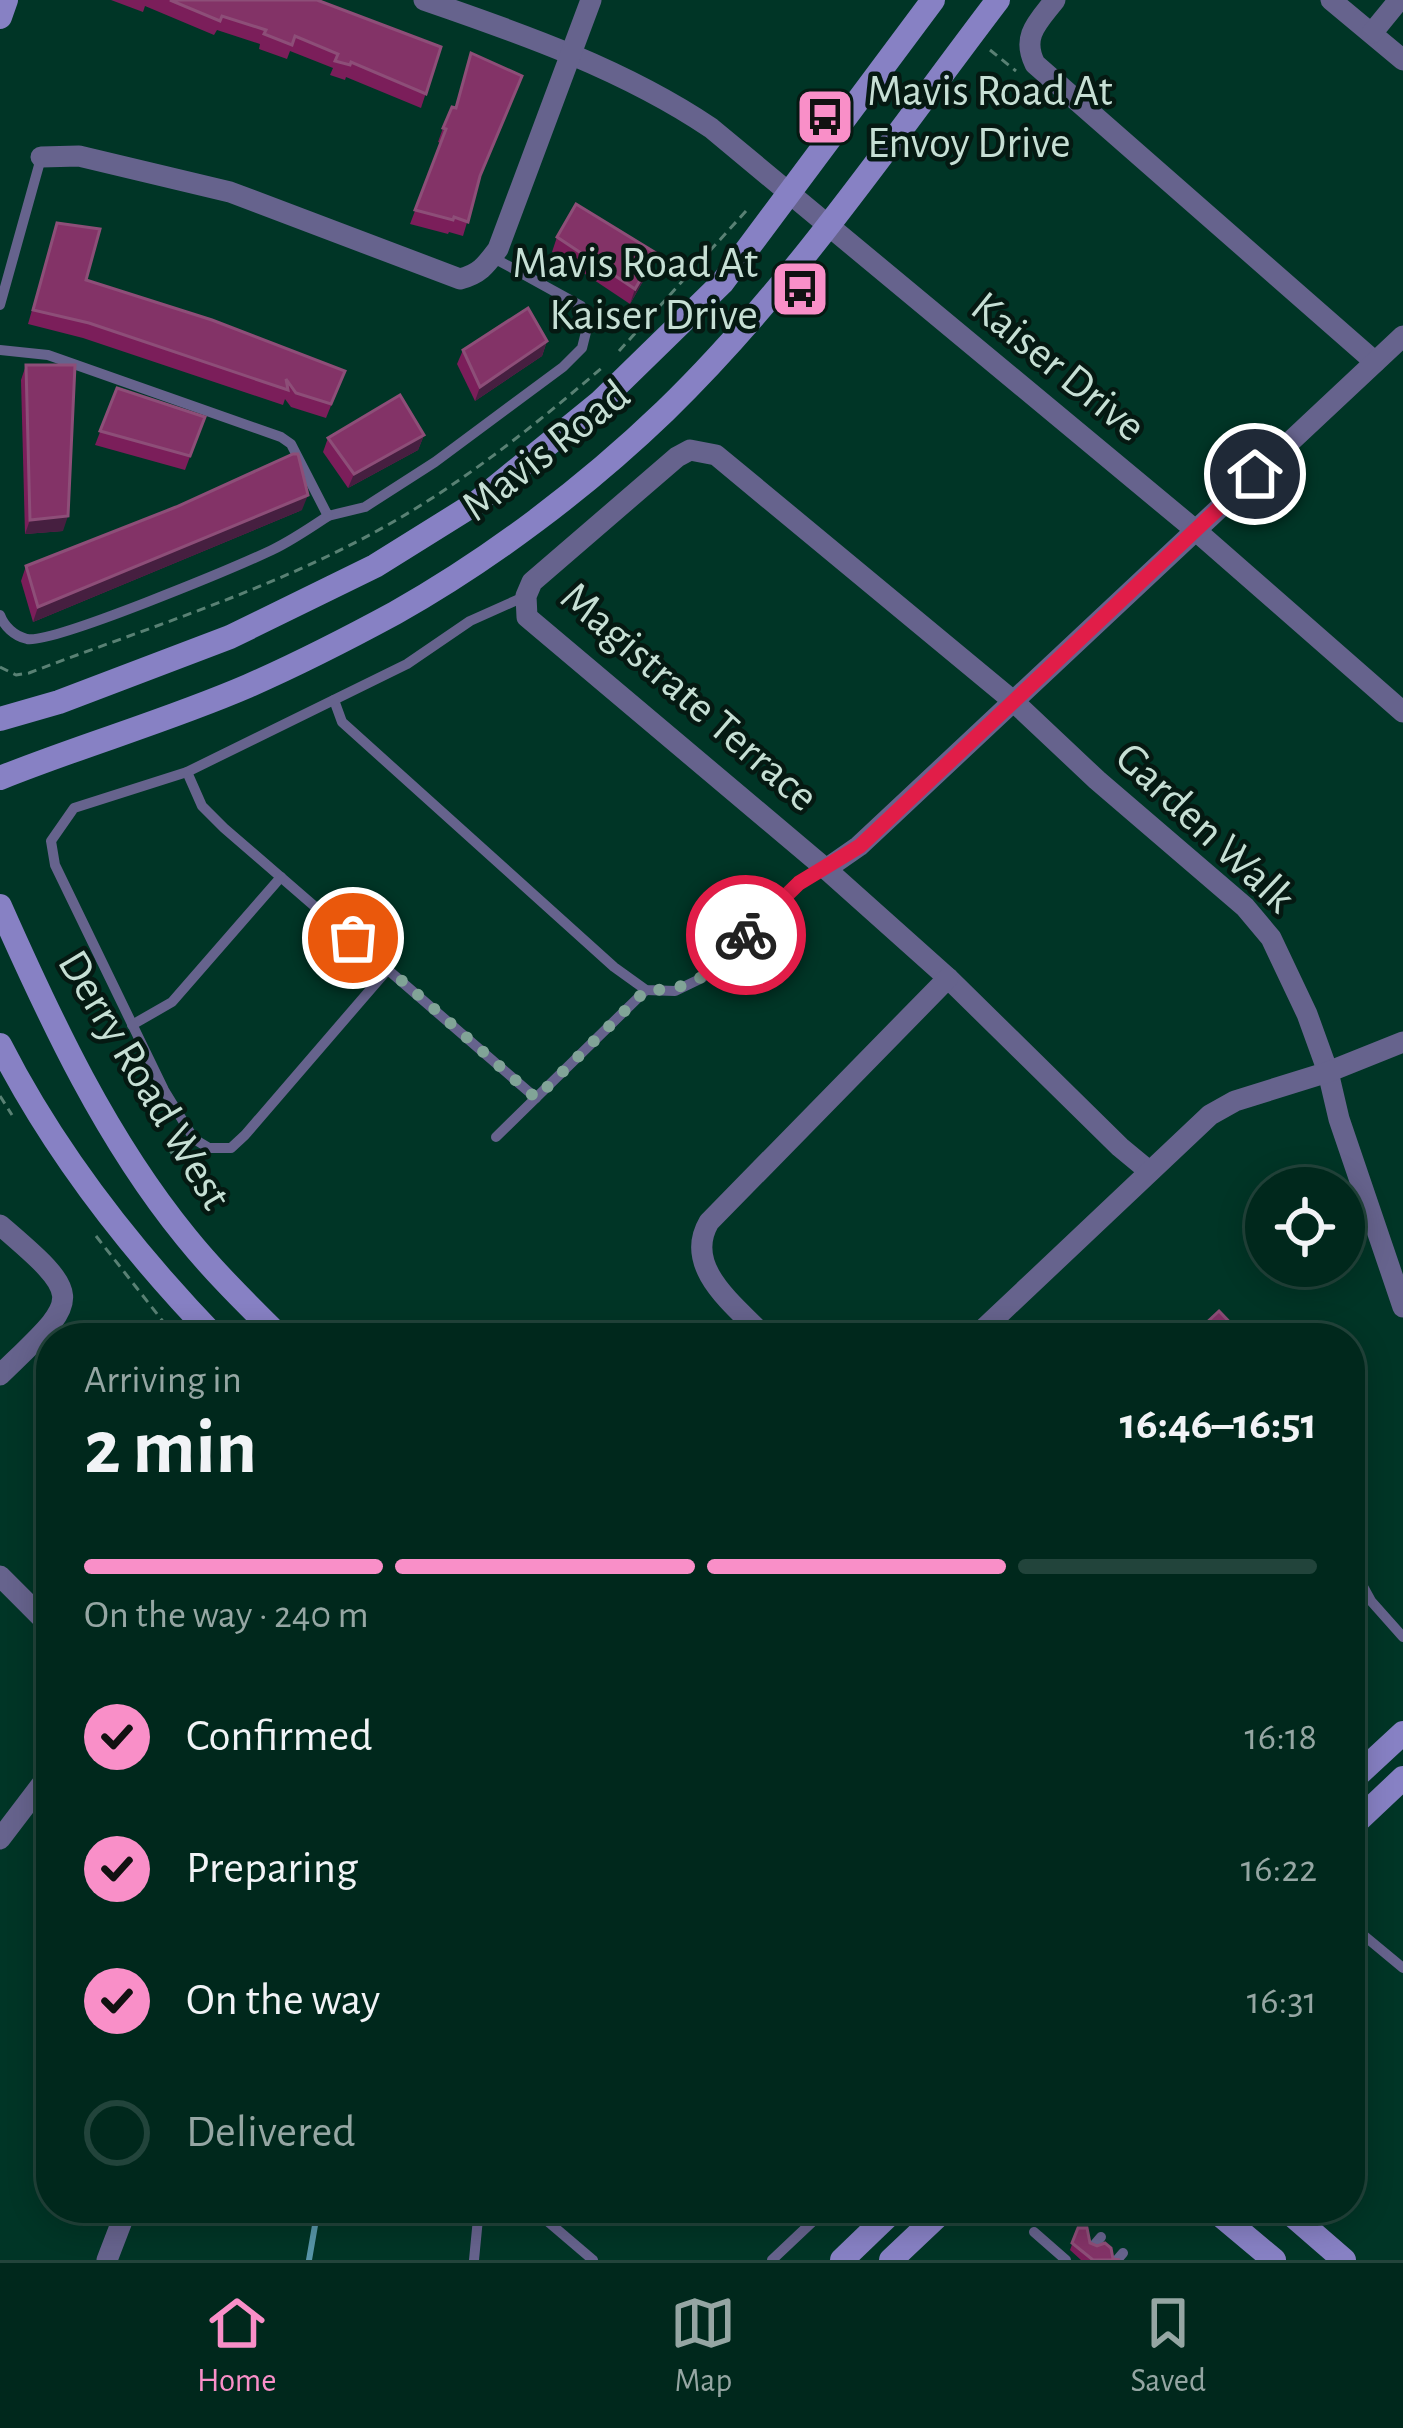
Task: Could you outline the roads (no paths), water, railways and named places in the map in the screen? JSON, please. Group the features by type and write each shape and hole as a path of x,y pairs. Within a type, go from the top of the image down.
{"main road":[{"path":"0,17 6,0"},
{"name":"Mavis Road","path":"0,719 59,702 230,637 375,566 476,503 600,402 722,283 933,0"},
{"name":"Mavis Road","path":"0,778 247,686 398,610 463,569 613,458 667,409 762,304 998,0"},
{"name":"Derry Road West","path":"0,906 53,1025 134,1164 183,1234 267,1323"},
{"name":"Derry Road West","path":"0,1045 50,1135 202,1323"},
{"path":"1365,1768 1403,1733"},
{"path":"1365,1814 1403,1778"},
{"path":"842,2260 880,2223"},
{"path":"890,2260 930,2223"},
{"path":"1230,2223 1274,2260"},
{"path":"1301,2223 1344,2260"}],"street":[{"name":"Kaiser Drive","path":"424,0 667,98 711,128 1194,530 1403,712"},
{"path":"41,157 79,155 230,191 460,278 483,271 492,257 592,0"},
{"path":"1055,0 1029,33 1027,49 1035,64 1376,362"},
{"path":"1331,0 1403,60"},
{"path":"1372,33 1400,0"},
{"name":"Magistrate Terrace","path":"1013,701 716,455 702,451 676,457 532,582 526,596 527,617 826,868 860,846 1403,336"},
{"name":"Garden Walk","path":"1013,701 1271,938 1328,1072 1339,1119 1403,1306"},
{"path":"826,868 1149,1171"},
{"path":"752,1323 716,1286 698,1254 700,1237 948,978"},
{"path":"990,1323 1210,1114 1403,1042"},
{"path":"0,1225 53,1271 64,1294 53,1323"},
{"path":"0,1375 36,1340"},
{"path":"0,1576 36,1613"},
{"path":"0,1839 36,1792"},
{"path":"107,2260 121,2223"}],"lane":[{"path":"0,305 41,157"},
{"path":"0,615 3,624 28,640 108,616 275,549 328,516 365,507 435,462 563,368 581,348 588,324 581,306 492,257"},
{"path":"0,350 48,355 281,437 291,443 328,516"},
{"path":"389,968 276,1103 231,1148 209,1148 194,1139 164,1090 55,865 51,841 74,808 187,772 407,664 470,621 526,596"},
{"path":"334,700 342,722 614,968 646,990 675,991 702,978 799,883 826,868"},
{"path":"187,772 202,806 536,1098"},
{"path":"132,1025 172,1002 281,877"},
{"path":"496,1138 646,990"},
{"path":"1365,1590 1403,1637"},
{"path":"1365,1936 1402,1966"},
{"path":"475,2260 478,2223"},
{"path":"550,2223 593,2260"},
{"path":"772,2260 807,2223"},
{"path":"1034,2232 1066,2260"}],"waterway":[{"path":"309,2260 315,2223"}],"place":[{"name":"Mavis Road At Envoy Drive","path":"825,117"},
{"name":"Mavis Road At Kaiser Drive","path":"800,289"}]}
